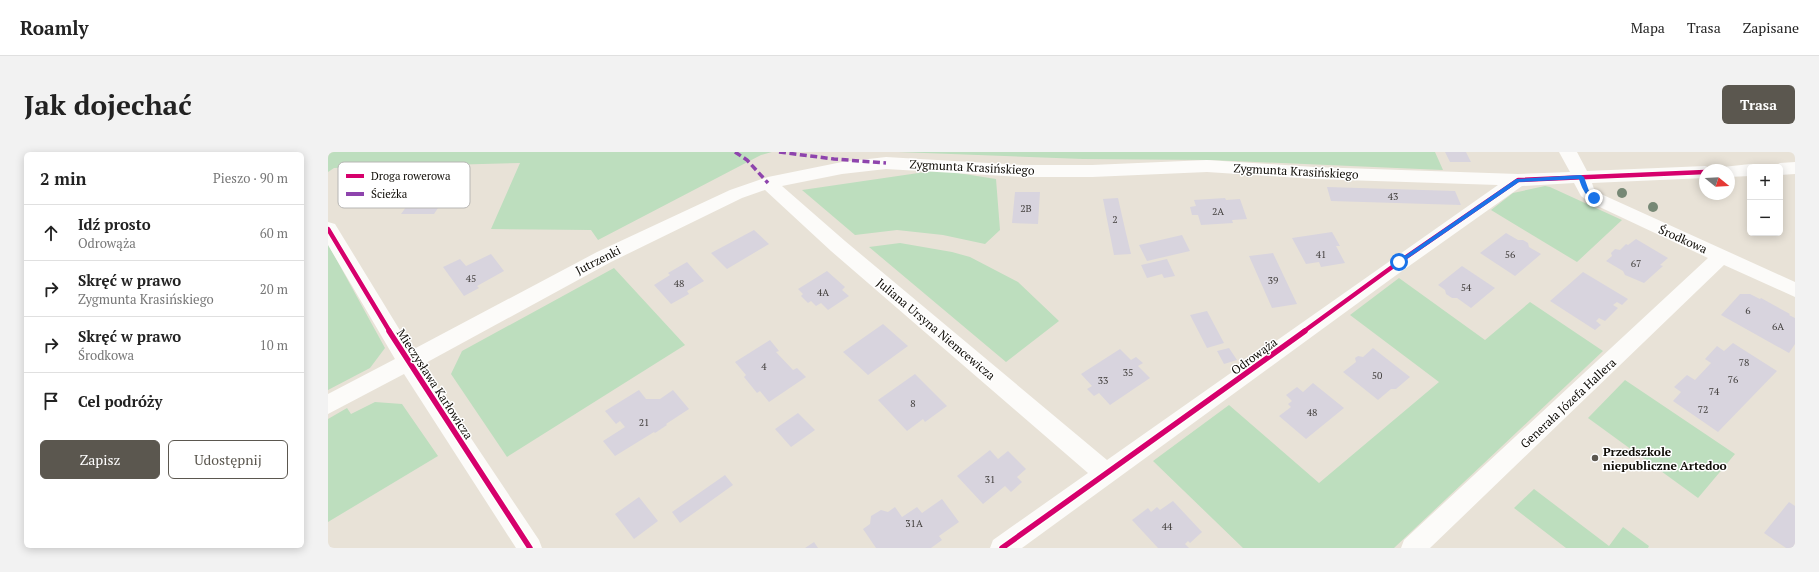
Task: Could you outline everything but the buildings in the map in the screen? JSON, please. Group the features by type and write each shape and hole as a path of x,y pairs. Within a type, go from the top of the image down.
{"street":[{"name":"Środkowa","path":"1568,152 1576,164 1586,192 1594,198 1795,290"},
{"name":"Zygmunta Krasińskiego","path":"886,163 1022,171 1092,171 1207,166 1314,173 1518,180 1699,172"},
{"name":"Jutrzenki","path":"328,405 604,257 736,194 768,182 842,168 886,163"},
{"path":"1783,168 1795,168"},
{"path":"1735,171 1747,170"},
{"name":"Odrowąża","path":"1002,548 1399,262 1518,180"},
{"name":"Juliana Ursyna Niemcewicza","path":"768,182 838,246 1106,474"},
{"name":"Mieczysława Karłowicza","path":"328,229 408,362 530,548"},
{"name":"Generała Józefa Hallera","path":"1413,548 1722,256"}],"green space":[{"path":"328,152 772,152 761,155 598,240 591,230 491,229 520,163 470,164 470,162 338,162 338,168 334,168 328,172"},
{"path":"898,152 1435,152 1443,170 1210,160 1083,159"},
{"path":"939,170 996,179 1000,230 985,244 943,235 897,230 855,235 802,190"},
{"path":"1545,186 1622,220 1577,262 1491,210 1513,193"},
{"path":"900,243 952,252 970,257 1018,282 1059,321 1006,362 869,247"},
{"path":"328,244 385,348 370,368 328,390"},
{"path":"614,268 685,345 507,457 451,374 462,351"},
{"path":"1399,278 1485,340 1530,302 1603,351 1394,548 1243,548 1153,461 1229,405 1319,483 1439,382 1350,315"},
{"path":"1625,380 1735,454 1698,498 1588,418"},
{"path":"375,402 402,404 438,456 328,522 328,419 347,408 351,414"},
{"path":"1534,489 1609,546 1623,527 1649,546 1648,548 1566,548 1514,508"}],"marked path":[{"path":"735,152 747,160 768,183"},
{"path":"779,152 834,159 886,163"}],"cycle path":[{"path":"1002,548 1399,262 1518,180 1699,172"},
{"path":"328,229 408,362 530,548"}],"place":[{"name":"Przedszkole niepubliczne Artedoo","path":"1595,458"}],"route":[{"path":"1399,262 1518,180 1581,177 1586,192 1594,198"}]}
